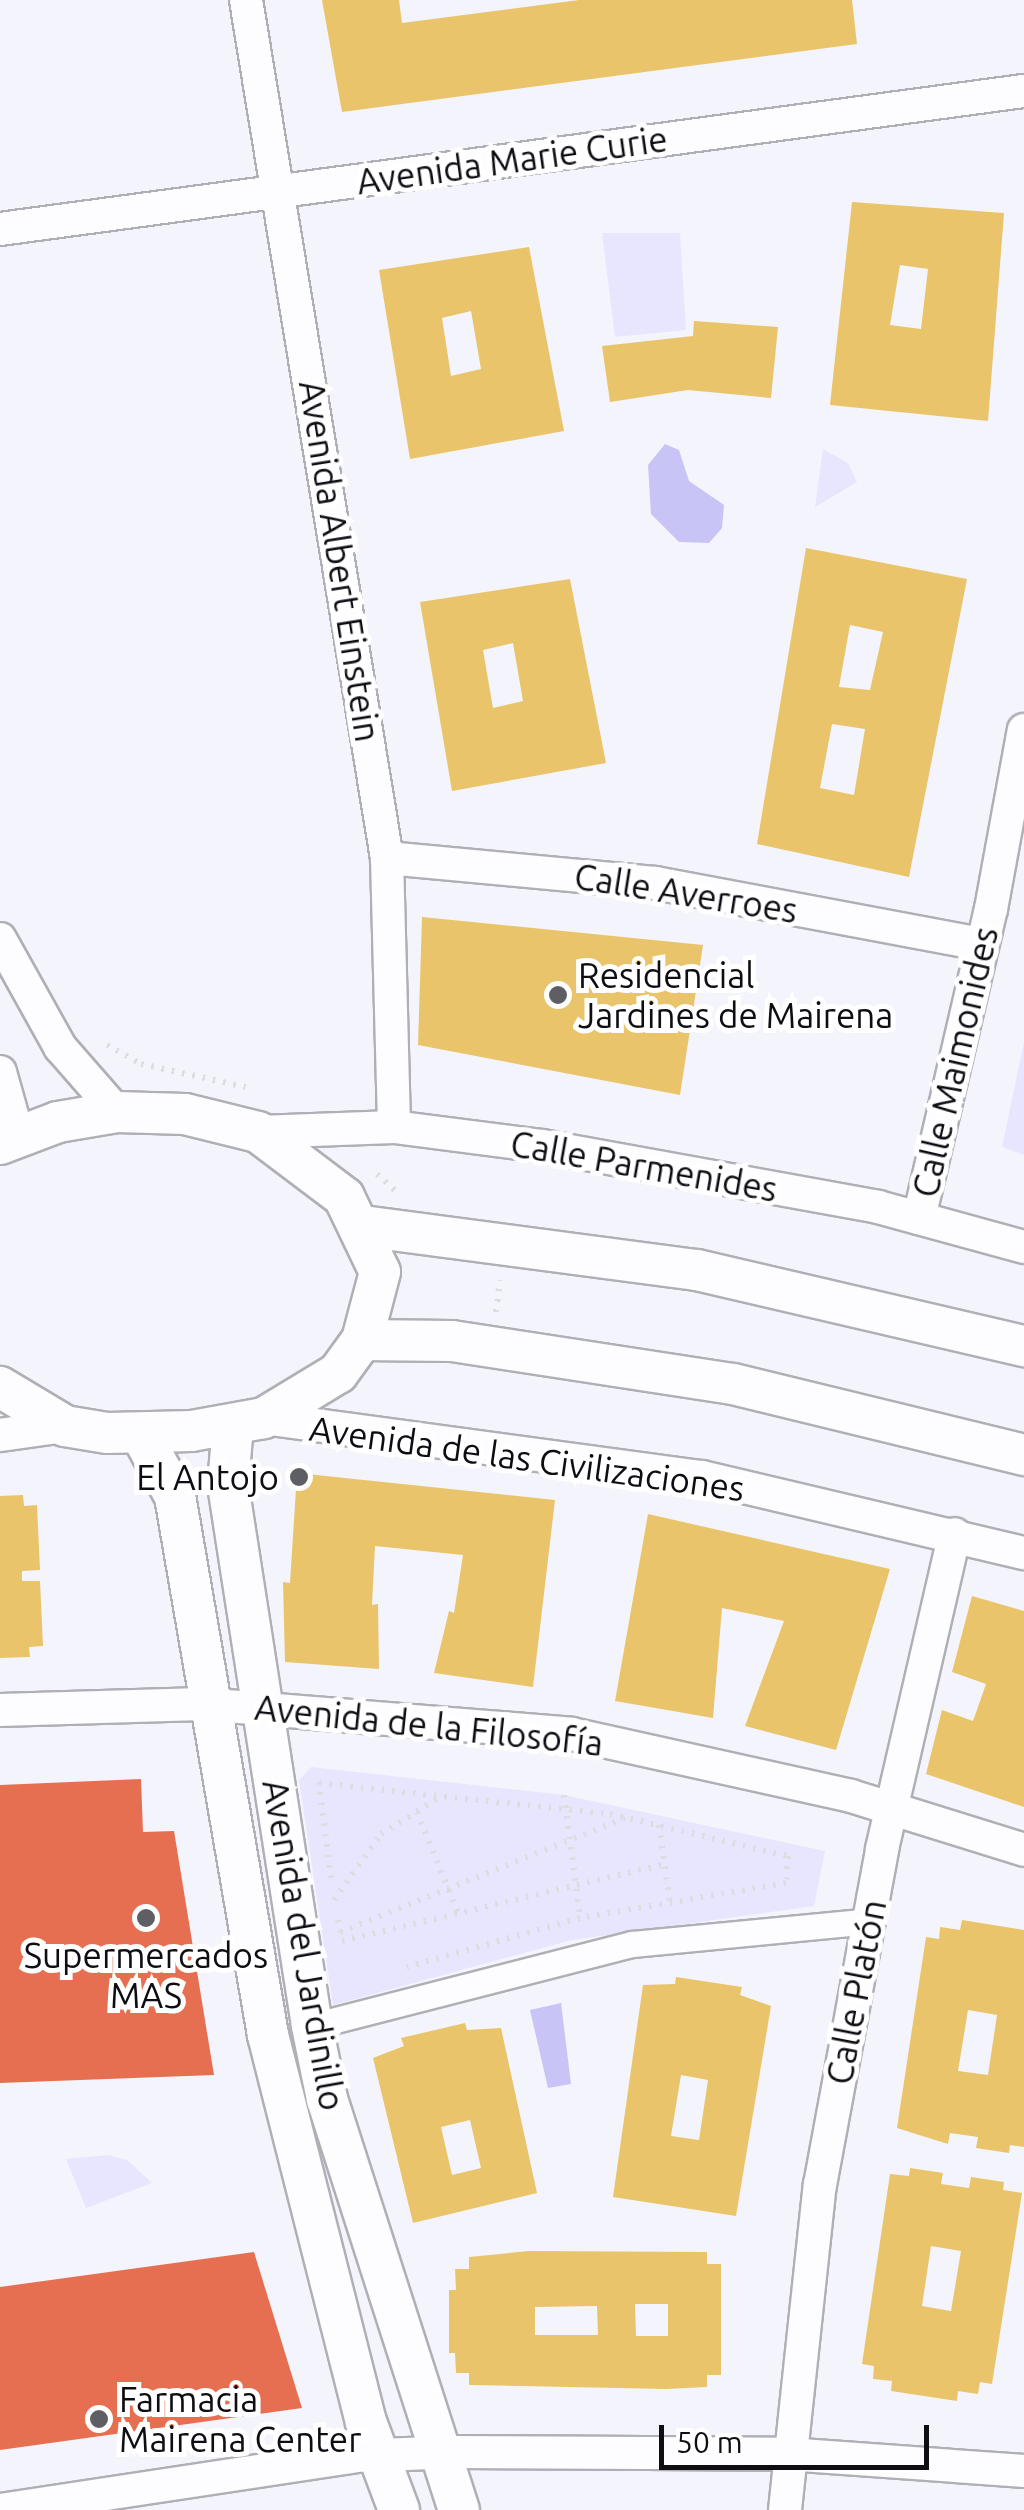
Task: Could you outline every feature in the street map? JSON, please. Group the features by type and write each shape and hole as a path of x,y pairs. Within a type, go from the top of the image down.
{"street":[{"name":"Avenida Albert Einstein","path":"246,0 282,192 387,858 394,1127"},
{"name":"Avenida Marie Curie","path":"0,229 1024,91"},
{"name":"Calle Maimonides","path":"919,1218 982,944 1024,730"},
{"name":"Calle Averroes","path":"387,858 656,883 982,944"},
{"path":"0,939 60,1047 116,1112"},
{"path":"0,1072 9,1140 116,1112 185,1114 258,1132 319,1174 362,1226 380,1272 362,1340 338,1373 248,1422 140,1434 65,1426 0,1436"},
{"name":"Calle Parmenides","path":"258,1132 394,1127 562,1150 919,1218 1024,1247"},
{"path":"362,1226 697,1270 1024,1346"},
{"path":"362,1340 492,1347 733,1384 1024,1455"},
{"path":"0,1386 65,1426"},
{"name":"Avenida de las Civilizaciones","path":"248,1422 702,1477 1024,1553"},
{"name":"Avenida del Jardinillo","path":"248,1422 228,1484 312,2026 327,2099 436,2453 459,2510"},
{"name":"Avenida del Jardinillo","path":"140,1434 175,1496 214,1704 268,2035 378,2455 400,2510"},
{"name":"Calle Platón","path":"784,2510 787,2454 820,2185 891,1808 955,1534"},
{"name":"Avenida de la Filosofía","path":"0,1710 264,1706 572,1734 891,1808 1024,1850"},
{"path":"312,2026 632,1944 870,1921"},
{"path":"0,2510 204,2496 378,2455 787,2454 1024,2471"}],"path":[{"path":"492,1347 504,1244"},
{"path":"390,1972 580,1918 786,1883 788,1856 659,1825 567,1810 444,1795 319,1782 334,1900 381,1834 444,1795"},
{"path":"564,1795 582,1928"},
{"path":"417,1812 458,1913"},
{"path":"340,1932 626,1818"},
{"path":"659,1825 670,1902"},
{"path":"342,1941 664,1864"}],"shaded area":[{"path":"602,233 680,233 686,330 615,337"},
{"path":"665,444 679,450 689,481 724,505 722,528 709,543 679,542 651,514 648,465"},
{"path":"823,449 848,463 857,482 815,507"},
{"path":"1024,1042 1024,1155 1002,1147"},
{"path":"311,1767 564,1795 825,1851 814,1906 572,1940 333,2005 299,1780"},
{"path":"561,2003 571,2084 548,2088 530,2010"},
{"path":"108,2155 127,2160 152,2183 86,2208 66,2159"}],"building: Viviendas":[{"path":"322,0 399,0 402,23 579,0 852,0 857,44 342,112"},
{"path":"852,202 1004,213 988,421 830,405","holes":["900,265 928,269 921,329 890,325"]},
{"path":"529,247 564,431 410,459 379,270","holes":["471,311 481,369 451,376 442,318"]},
{"path":"694,321 778,327 771,398 688,390 610,402 602,346 693,336"},
{"path":"806,548 967,579 909,877 757,844","holes":["850,625 883,632 870,690 839,687","832,724 865,729 854,795 820,788"]},
{"path":"570,579 606,763 452,791 420,602","holes":["513,643 523,701 493,708 483,650"]},
{"name":"Residencial Jardines de Mairena","path":"422,917 703,945 680,1095 418,1045"},
{"path":"297,1473 555,1500 533,1687 434,1673 449,1611 454,1613 463,1555 375,1546 372,1605 378,1604 379,1669 285,1662 283,1582 290,1583"},
{"path":"23,1495 24,1506 37,1505 40,1570 22,1571 22,1581 40,1581 43,1646 29,1647 30,1657 0,1658 0,1496"},
{"path":"648,1514 890,1569 836,1750 745,1726 784,1621 722,1608 713,1718 615,1701"},
{"path":"972,1596 1024,1611 1024,1807 926,1774 942,1710 973,1721 986,1684 952,1672"},
{"path":"962,1920 1024,1930 1024,2147 1010,2145 1009,2153 976,2148 978,2137 950,2133 948,2144 897,2128 926,1937 939,1939 940,1927 960,1930","holes":["968,2010 997,2015 988,2075 958,2071"]},
{"path":"676,1977 742,1987 740,1995 771,2006 736,2216 613,2197 643,1985 675,1984","holes":["681,2075 708,2080 699,2140 671,2136"]},
{"path":"465,2023 467,2030 501,2028 537,2193 413,2223 373,2058 404,2046 401,2038","holes":["470,2120 481,2168 452,2175 441,2127"]},
{"path":"910,2168 943,2173 941,2184 969,2188 971,2177 1004,2182 1003,2190 1022,2193 992,2384 980,2382 978,2394 958,2391 957,2401 891,2391 892,2381 873,2379 874,2366 862,2364 890,2174 909,2176","holes":["931,2246 961,2251 951,2311 922,2306"]},
{"path":"529,2251 707,2252 707,2264 721,2264 721,2375 707,2375 707,2387 667,2389 469,2385 469,2373 456,2373 455,2353 449,2353 449,2290 456,2290 455,2269 469,2269 469,2257","holes":["635,2304 668,2304 668,2336 636,2336","597,2306 598,2335 535,2335 535,2307"]}],"building: Comercios":[{"path":"141,1779 143,1832 174,1831 214,2075 0,2083 0,1785"},
{"path":"254,2252 302,2408 0,2450 0,2287"}],"place":[{"name":"Residencial Jardines de Mairena","path":"558,995"},
{"name":"El Antojo","path":"299,1477"},
{"name":"Supermercados MAS","path":"146,1918"},
{"name":"Farmacia Mairena Center","path":"99,2419"}]}
